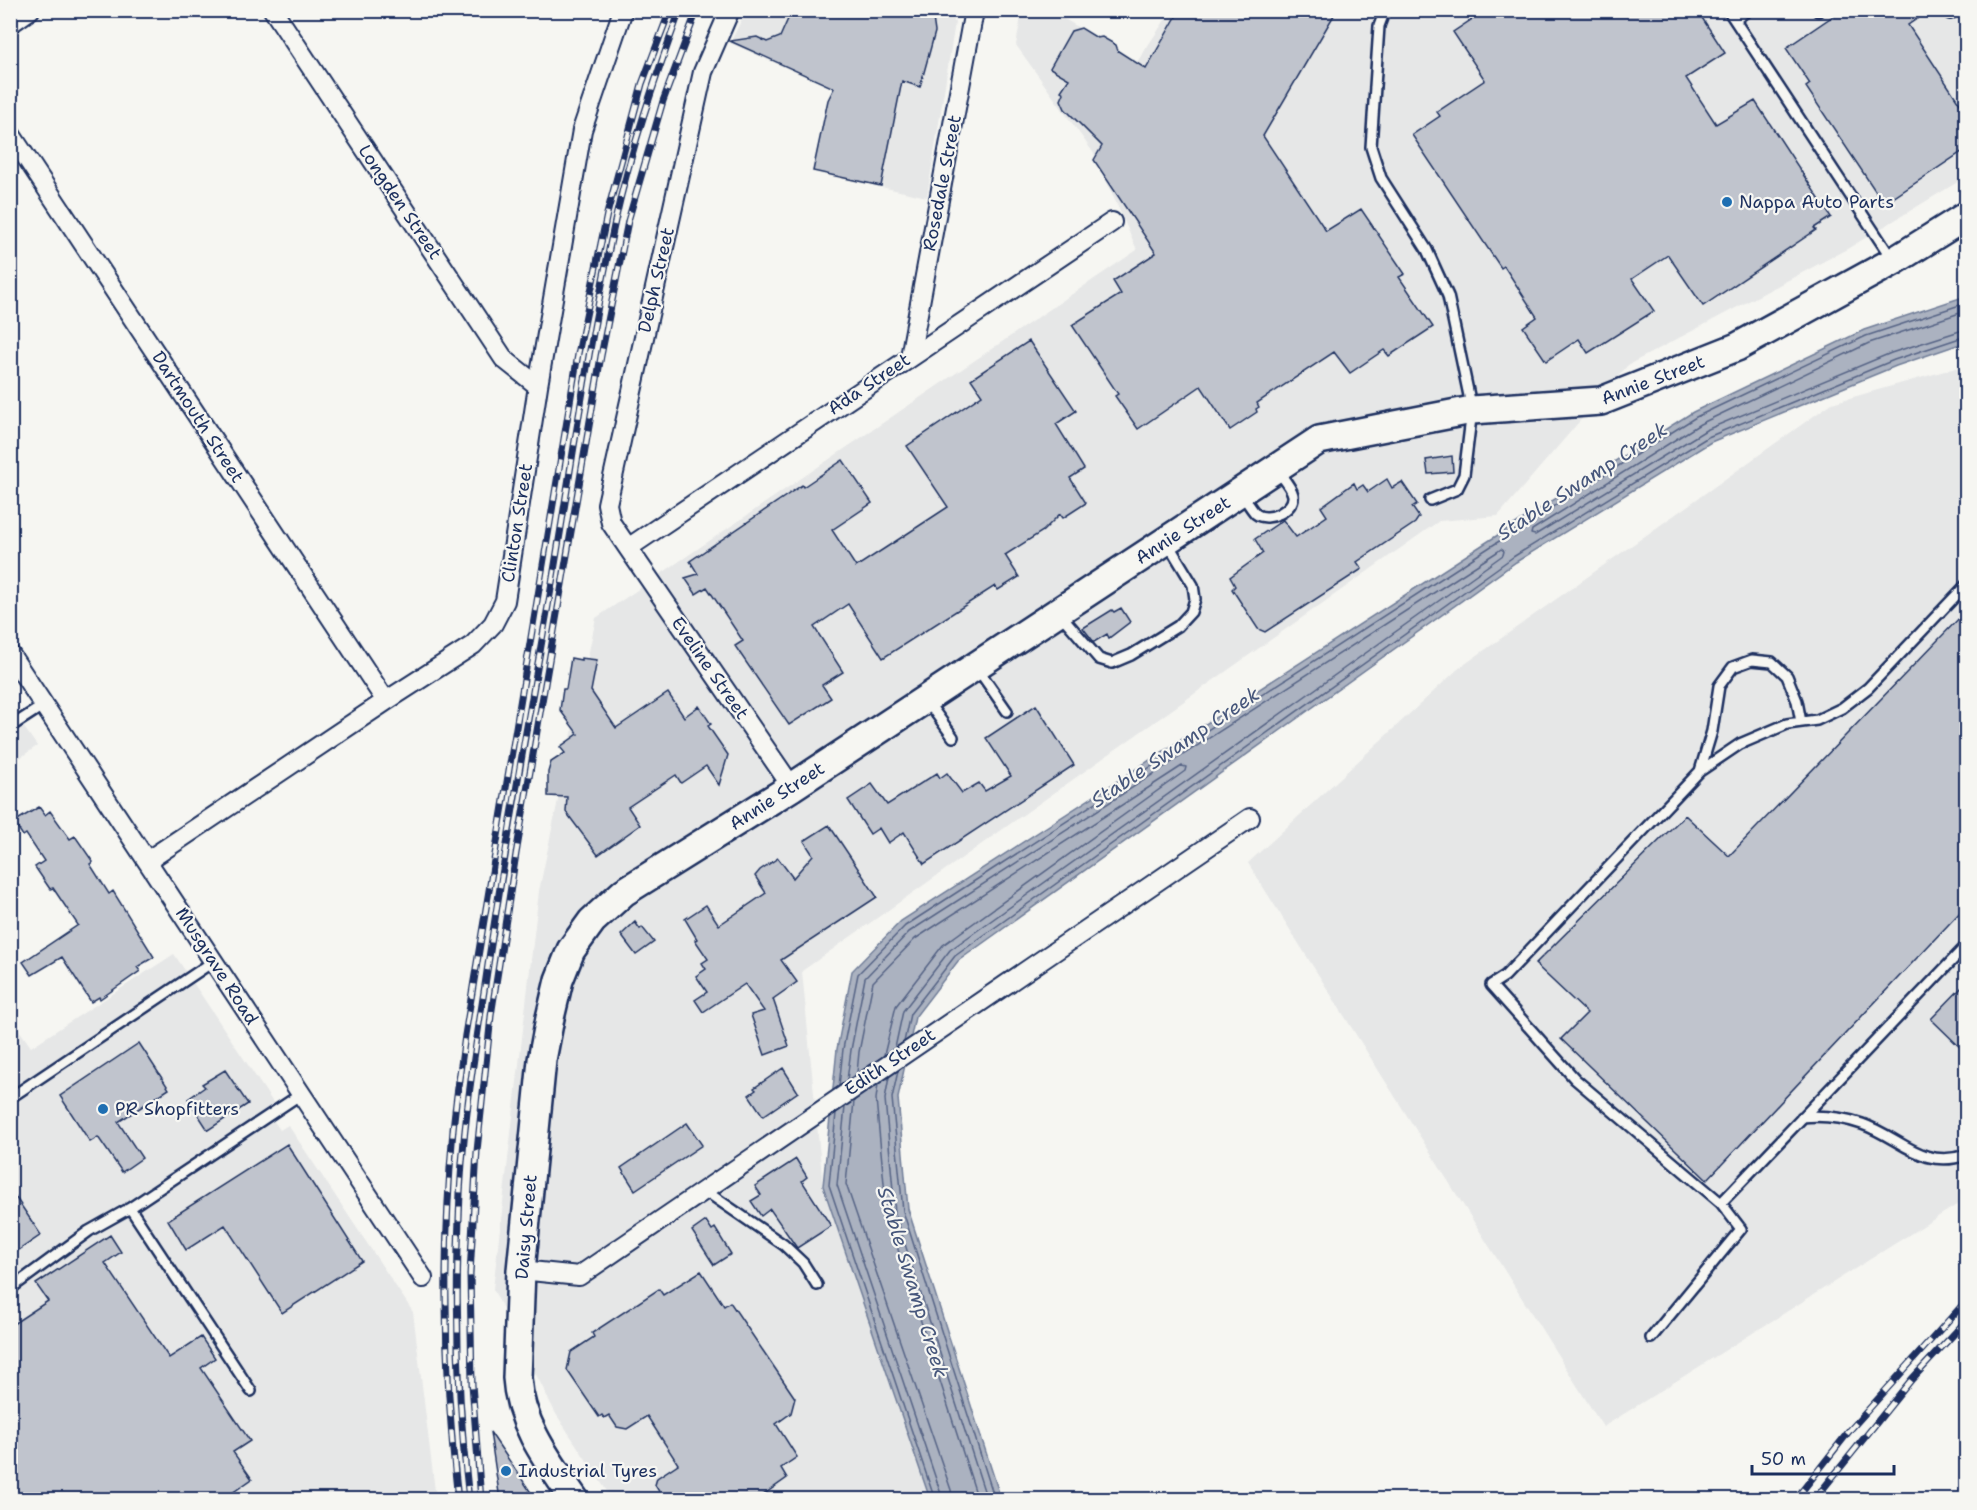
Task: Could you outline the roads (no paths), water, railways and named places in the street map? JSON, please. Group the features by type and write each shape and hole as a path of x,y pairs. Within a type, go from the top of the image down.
{"street":[{"path":"10,24 30,10"},
{"name":"Longden Street","path":"273,10 504,359 538,386"},
{"name":"Clinton Street","path":"147,861 473,645 493,624 505,602 538,386 582,130 623,10"},
{"name":"Delph Street","path":"628,548 611,523 607,504 703,72 730,10"},
{"name":"Rosedale Street","path":"910,357 973,12"},
{"name":"Dartmouth Street","path":"10,133 386,701"},
{"name":"Annie Street","path":"542,1060 559,980 571,950 592,921 624,892 792,787 1319,440 1472,410 1601,401 1737,347 1894,261 1966,216"},
{"name":"Ada Street","path":"628,548 1112,222"},
{"name":"Eveline Street","path":"628,548 792,787"},
{"name":"Musgrave Road","path":"10,654 423,1278"},
{"name":"Edith Street","path":"521,1270 579,1276 1250,818"},
{"name":"Daisy Street","path":"542,1060 521,1270 518,1395 525,1417 537,1441 575,1500"}],"lane":[{"path":"1385,10 1379,26 1371,147 1381,178 1427,250 1448,296 1472,410 1464,475 1456,489 1430,500"},
{"path":"1728,10 1894,261"},
{"path":"1734,20 1748,10"},
{"path":"1240,492 1256,514 1264,517 1275,515 1289,507 1293,501 1293,492 1276,468"},
{"path":"1058,612 1099,659 1112,663 1131,655 1178,626 1191,612 1195,599 1193,585 1166,541"},
{"path":"1651,1338 1741,1229 1721,1203 1575,1079 1491,985 1505,976 1700,771 1740,744 1786,724 1817,720 1842,708 1868,688 1966,585"},
{"path":"1700,771 1712,731 1719,686 1733,667 1752,660 1772,663 1787,676 1797,701 1801,722"},
{"path":"975,666 1007,711"},
{"path":"925,699 952,736"},
{"path":"10,727 44,705"},
{"path":"1721,1203 1966,946"},
{"path":"10,1098 214,961"},
{"path":"10,1289 89,1230 130,1208 301,1094"},
{"path":"1802,1117 1824,1115 1863,1124 1921,1155 1937,1160 1966,1155"},
{"path":"704,1190 784,1245 802,1263 816,1285"},
{"path":"130,1208 251,1391"}],"water":[{"name":"Stable Swamp Creek","path":"1966,296 1966,342 1896,366 1711,442 1516,562 958,961 915,1017 898,1098 908,1209 1001,1499 930,1499 823,1186 837,1049 852,971 901,921 1490,540 1693,412 1864,330"}],"railway":[{"path":"458,1500 447,1361 446,1269 449,1176 465,1035 578,354 607,214 642,84 670,10"},
{"path":"469,1500 458,1360 457,1289 460,1189 472,1072 508,838 605,268 621,194 636,141 680,10"},
{"path":"481,1500 472,1384 470,1274 477,1151 491,1016 516,854 601,356 628,221 663,101 697,10"},
{"path":"1795,1500 1850,1430 1966,1301"},
{"path":"1814,1500 1912,1379 1966,1321"}],"place":[{"name":"Nappa Auto Parts","path":"1727,202"},
{"name":"PR Shopfitters","path":"103,1109"},
{"name":"Industrial Tyres","path":"506,1471"}]}
